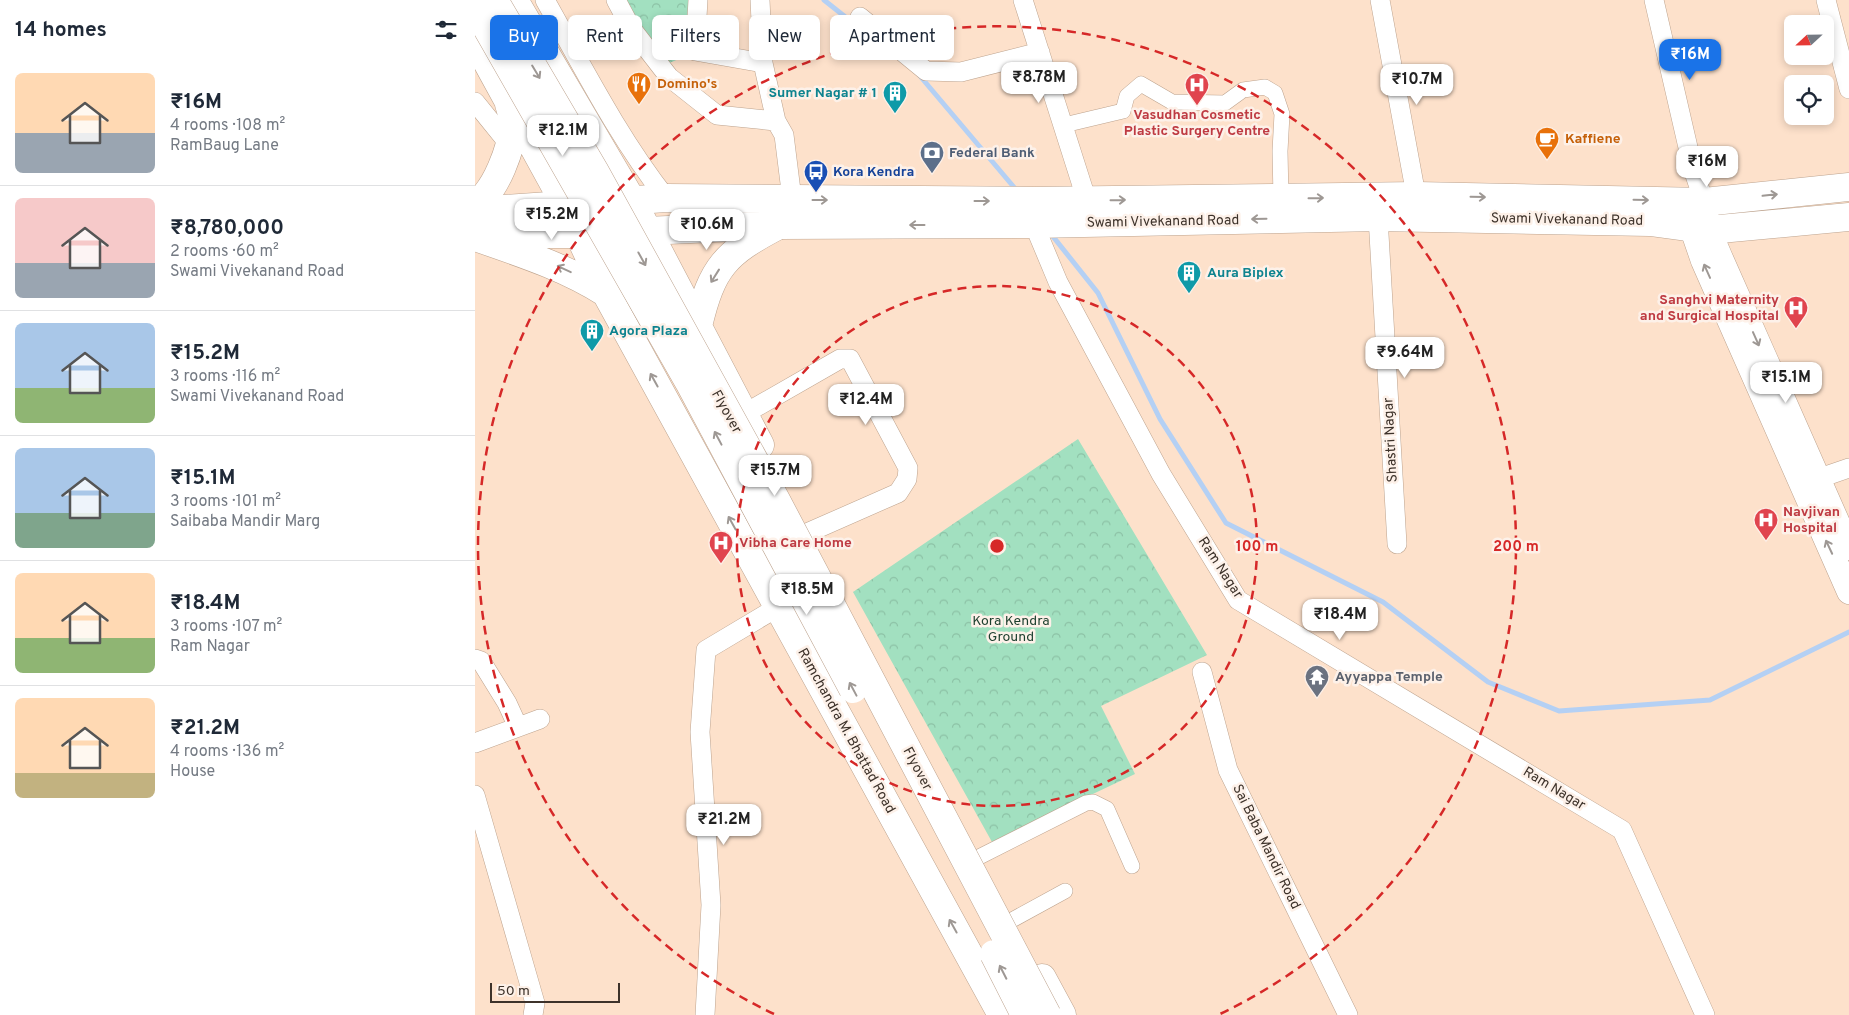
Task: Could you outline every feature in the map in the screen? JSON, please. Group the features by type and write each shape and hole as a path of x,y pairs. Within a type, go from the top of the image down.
{"main road":[{"name":"Flyover","path":"494,0 594,170 776,500 1047,1015"},
{"path":"514,0 631,198 1062,1015"},
{"name":"Flyover","path":"475,7 689,382 1025,1015"},
{"name":"Ramchandra M. Bhattad Road","path":"475,40 565,204 606,293 1002,1015"},
{"path":"475,204 489,190 503,166 513,123 506,95"},
{"name":"Swami Vivekanand Road","path":"475,235 578,234 1036,215 1378,217 1418,207 1696,202 1849,187"},
{"name":"Swami Vivekanand Road","path":"475,211 631,198 666,198 792,200 1036,215 1087,201 1281,198 1650,222 1701,230 1849,217"},
{"path":"697,326 708,288 731,254 747,242 779,225"},
{"path":"475,235 551,263 579,276 606,293"}],"street":[{"path":"545,0 622,137 640,165 666,198"},
{"path":"616,0 631,28 669,77 717,115 776,122"},
{"path":"699,0 695,51 763,63"},
{"path":"760,0 763,63 776,122 784,135 792,200"},
{"path":"1023,0 1087,201"},
{"path":"1380,0 1418,207"},
{"path":"1654,0 1693,170 1703,261 1849,592"},
{"path":"1826,0 1849,89"},
{"path":"915,60 927,70 961,72 1040,52"},
{"path":"1064,125 1123,111 1127,96 1141,84 1172,102 1225,103 1243,90 1265,87 1275,93 1282,114 1279,151 1281,198"},
{"path":"475,102 509,144"},
{"name":"Ram Nagar","path":"1036,215 1058,282 1161,474 1238,600 1622,830 1705,1015"},
{"name":"Shastri Nagar","path":"1378,217 1397,544"},
{"path":"1701,230 1849,548"},
{"path":"744,414 840,359 850,359 908,468 907,479 898,492 807,534"},
{"path":"1817,479 1849,468"},
{"path":"705,1015 711,905 700,732 706,650 778,607"},
{"path":"475,659 481,661 507,703 518,727"},
{"name":"Sai Baba Mandir Road","path":"1202,672 1228,770 1348,1015"},
{"path":"475,743 540,719"},
{"path":"475,795 535,1003 533,1015"},
{"path":"979,857 1086,803 1093,802 1107,809 1132,866"},
{"path":"1012,920 1065,891"}],"green space":[{"path":"622,0 692,0 691,15 652,15 652,43 642,28 642,15 633,15"},
{"path":"664,60 676,60 667,64"},
{"name":"Kora Kendra Ground","path":"1078,439 1207,655 1101,706 1135,774 992,842 853,592"}],"waterway":[{"path":"824,0 843,15"},
{"path":"920,76 1018,192"},
{"path":"1051,234 1098,293 1160,419 1226,523 1383,602 1488,682 1559,711 1710,700 1849,632"}],"place":[{"name":"Domino's","path":"639,105"},
{"name":"Vasudhan Cosmetic Plastic Surgery Centre","path":"1197,106"},
{"name":"Sumer Nagar # 1","path":"895,114"},
{"name":"Kaffiene","path":"1547,160"},
{"name":"Federal Bank","path":"932,174"},
{"name":"Kora Kendra","path":"816,193"},
{"name":"Aura Biplex","path":"1189,294"},
{"name":"Sanghvi Maternity and Surgical Hospital","path":"1796,329"},
{"name":"Agora Plaza","path":"592,352"},
{"name":"Navjivan Hospital","path":"1766,541"},
{"name":"Vibha Care Home","path":"721,564"},
{"name":"Ayyappa Temple","path":"1317,698"}]}
